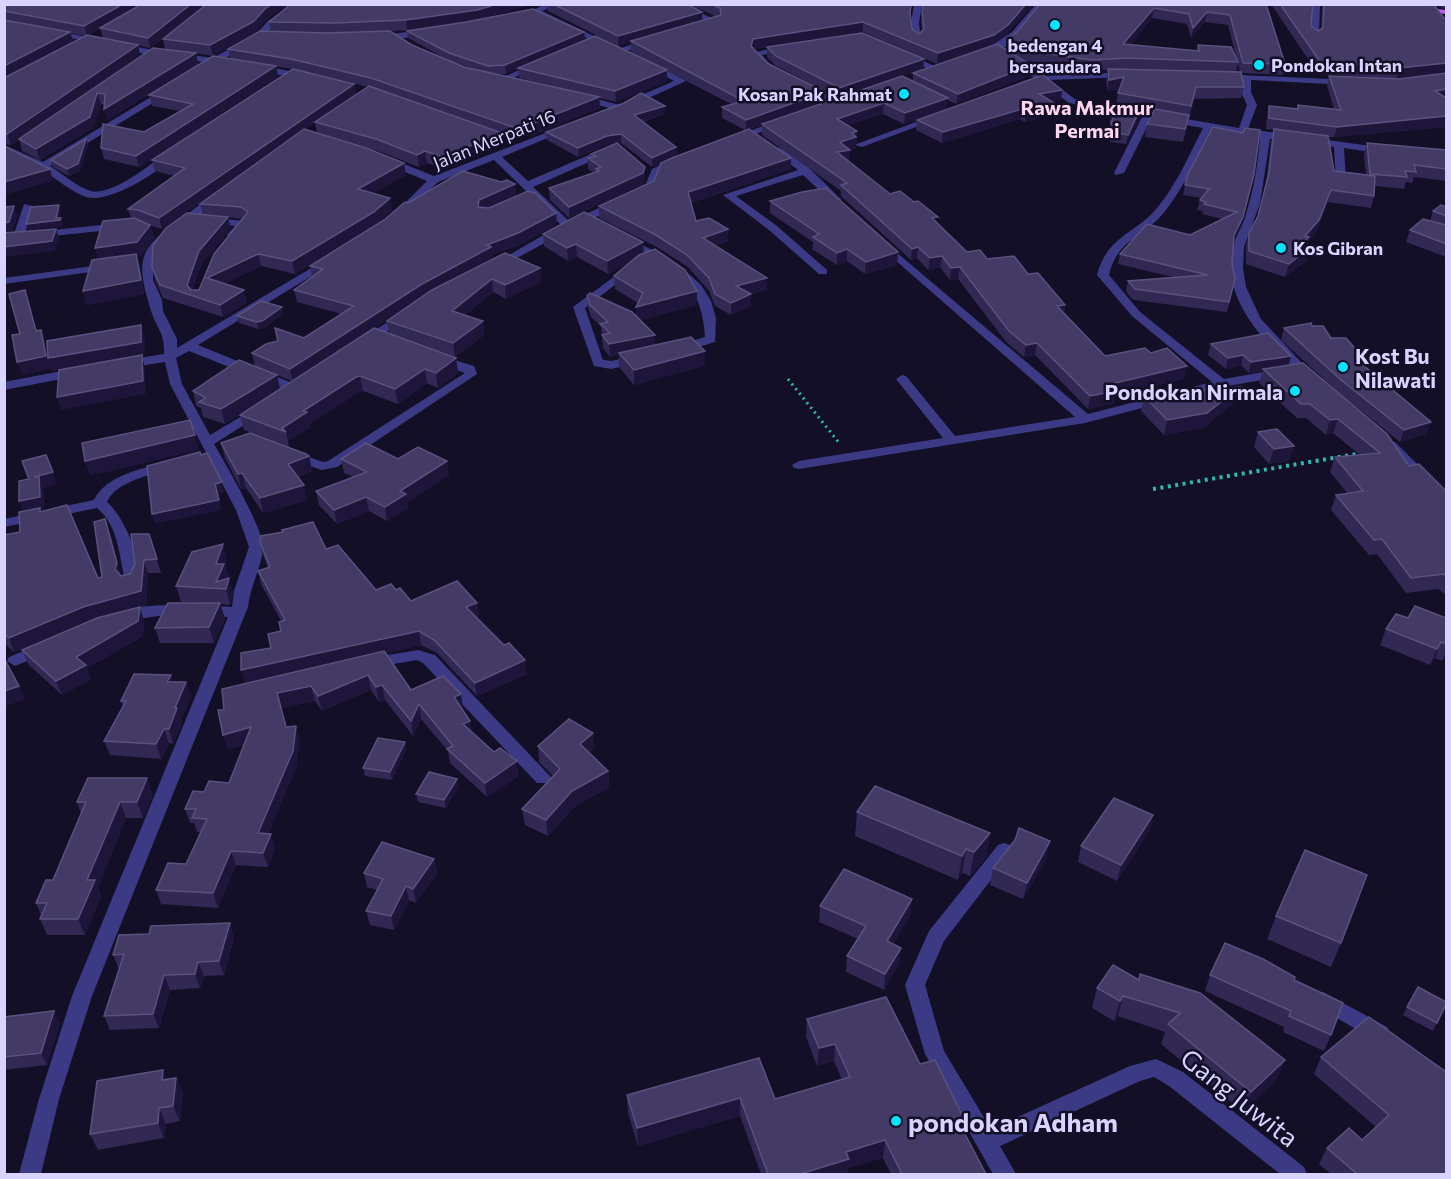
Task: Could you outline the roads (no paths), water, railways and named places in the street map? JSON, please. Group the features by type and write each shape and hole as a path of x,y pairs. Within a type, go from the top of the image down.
{"main road":[{"path":"1412,8 1446,12"}],"street":[{"path":"197,71 264,37 271,24 298,4"},
{"path":"555,4 529,11 593,42 619,50 681,81 598,116"},
{"path":"674,4 716,22 691,30"},
{"path":"917,39 915,23 918,4"},
{"path":"1315,36 1316,4"},
{"path":"975,58 997,49 1011,39 1037,5"},
{"path":"1435,10 1446,24"},
{"path":"43,31 153,53 242,65 314,79"},
{"path":"69,50 104,32"},
{"path":"365,38 437,32"},
{"path":"396,37 410,48"},
{"path":"619,50 661,38"},
{"path":"144,59 169,41"},
{"path":"771,69 756,53 792,46"},
{"path":"997,49 1043,78 1072,101 1265,135 1392,152"},
{"path":"897,51 943,68 920,76"},
{"path":"523,84 498,80 545,62"},
{"path":"282,81 292,74"},
{"path":"1017,87 1043,78 1137,74"},
{"path":"1215,76 1355,82"},
{"path":"1243,131 1251,105 1246,92 1246,78"},
{"path":"801,85 843,101 816,110"},
{"path":"43,166 172,87"},
{"path":"566,93 620,108"},
{"path":"859,145 949,112"},
{"path":"1119,172 1148,115"},
{"path":"719,145 760,139 794,118"},
{"name":"Jalan Merpati 16","path":"388,222 434,180 495,156 516,143 576,124"},
{"path":"1209,125 1180,180 1159,212 1116,245 1105,260 1103,275 1136,314 1221,383"},
{"path":"1265,135 1259,184 1248,228 1239,245 1238,274 1242,299 1253,318 1316,383"},
{"path":"760,139 804,171 846,210"},
{"path":"8,149 22,145"},
{"path":"1339,145 1341,181"},
{"path":"528,192 611,149 620,148"},
{"path":"8,149 43,166 88,194 102,194 122,185 180,149"},
{"path":"373,155 434,180"},
{"path":"495,156 528,192 568,226"},
{"path":"491,269 568,226 593,222 650,188 649,173 688,157"},
{"path":"804,171 728,195 773,228 823,272"},
{"path":"4,281 136,263 163,236 224,193"},
{"path":"20,236 28,206"},
{"path":"188,219 243,224 224,243"},
{"path":"4,238 132,226"},
{"path":"148,230 163,236"},
{"path":"871,233 922,280 1035,373 1085,419"},
{"path":"619,235 657,256 699,287 707,302 712,337 703,343 669,351"},
{"path":"645,357 601,365 579,307 584,300 634,265 657,256"},
{"path":"110,367 170,357 335,258"},
{"path":"30,1174 49,1099 82,996 240,607 242,591 256,547 243,510 207,450 177,384 170,357 171,339 157,311 156,300 147,280 136,263"},
{"path":"355,347 419,306"},
{"path":"373,336 391,342"},
{"path":"189,346 293,388"},
{"path":"280,451 322,466 332,464 471,374 470,369 429,356"},
{"path":"799,465 1085,419 1221,383 1302,370"},
{"path":"4,386 87,371"},
{"path":"902,379 951,439"},
{"path":"207,450 233,434 265,407"},
{"path":"1375,433 1446,500"},
{"path":"100,503 101,497 107,491 134,475 182,462"},
{"path":"4,523 100,503 111,510 120,531 131,576 129,582"},
{"path":"110,621 129,615 172,609 237,612"},
{"path":"15,661 54,644"},
{"path":"358,665 418,654 429,659 543,779"},
{"path":"203,701 223,697"},
{"path":"1004,850 936,937 915,985 935,1054 1005,1174"},
{"path":"1307,991 1393,1042"},
{"name":"Gang Juwita","path":"986,1142 1137,1072 1156,1068 1176,1079 1296,1174"}],"place":[{"name":"bedengan 4 bersaudara","path":"1055,25"},
{"name":"Pondokan Intan","path":"1259,65"},
{"name":"Kosan Pak Rahmat","path":"904,94"},
{"name":"Kos Gibran","path":"1281,248"},
{"name":"Kost Bu Nilawati","path":"1343,367"},
{"name":"Pondokan Nirmala","path":"1295,391"},
{"name":"pondokan Adham","path":"896,1121"}],"district":[{"name":"Rawa Makmur Permai","path":"1087,118"}]}
